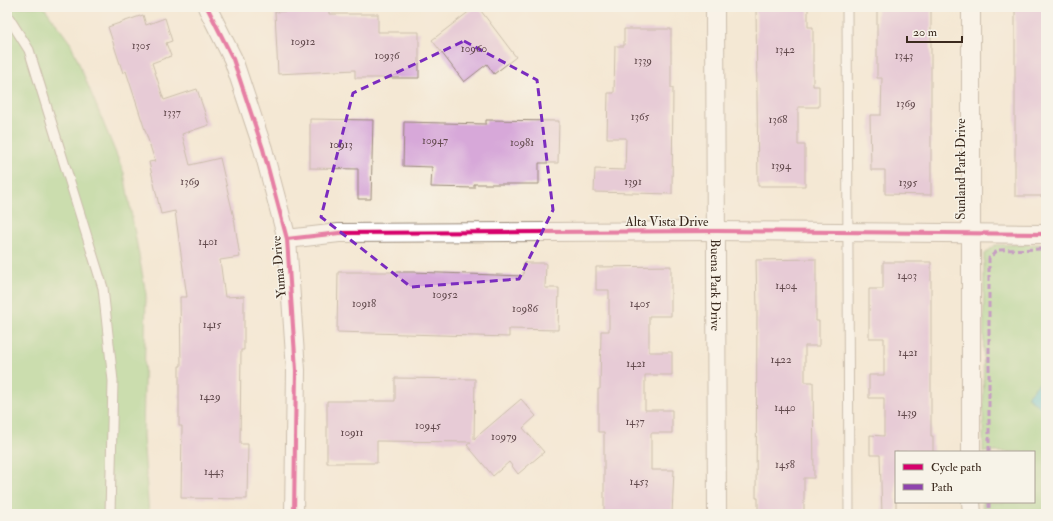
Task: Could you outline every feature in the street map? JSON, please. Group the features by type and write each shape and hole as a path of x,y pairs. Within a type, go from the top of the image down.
{"street":[{"name":"Yuma Drive","path":"207,7 233,59 263,149 287,239 296,370 294,514"},
{"name":"Buena Park Drive","path":"715,7 717,514"},
{"name":"Sunland Park Drive","path":"971,7 971,451"},
{"name":"Alta Vista Drive","path":"287,239 339,233 716,231 1046,234"},
{"path":"972,503 972,514"}],"lane":[{"path":"847,7 849,514"},
{"path":"7,15 29,50 104,288 114,381 110,514"}],"highlighted area":[{"path":"464,41 537,80 553,210 519,279 411,287 321,217 353,93"}],"green space":[{"path":"7,7 44,7 71,44 124,173 146,294 143,436 149,514 7,514"},
{"path":"1046,244 1046,514 983,514 982,503 1035,503 1035,451 983,451 984,255 995,245"}],"water":[{"path":"1046,376 1046,413 1027,396"}],"building":[{"path":"475,7 478,7 516,57 494,74 487,64 464,82 432,40"},
{"path":"756,7 808,7 808,27 813,27 813,86 819,86 819,107 798,107 798,145 805,145 805,186 758,186"},
{"path":"877,7 931,7 931,195 885,194 885,170 871,170 870,115 881,115 882,78 877,78"},
{"path":"1015,7 1046,7 1046,196 1015,196"},
{"path":"329,9 329,14 378,14 378,32 419,32 419,78 355,78 355,70 278,74 275,12"},
{"path":"143,15 146,25 165,18 172,41 166,43 171,56 152,63 164,100 197,89 209,125 182,134 190,165 220,158 234,218 240,257 220,260 225,297 244,296 244,350 241,350 240,444 248,444 247,499 181,498 182,426 179,426 179,366 181,366 180,297 187,297 175,211 161,214 149,162 155,161 126,71 123,73 108,27"},
{"path":"624,29 671,29 671,88 673,88 672,194 594,192 595,169 625,170 626,138 607,138 608,93 614,93 615,46 624,46"},
{"path":"310,119 373,120 371,199 358,199 358,169 310,168"},
{"path":"486,120 559,121 558,163 539,163 539,184 474,184 474,188 431,187 432,167 403,166 404,122 486,124"},
{"path":"816,259 816,321 819,321 819,346 805,346 805,382 813,382 814,478 804,478 804,514 758,514 758,498 756,498 756,260"},
{"path":"883,262 931,262 931,436 933,436 933,451 895,451 896,514 882,514 880,455 870,455 870,435 884,436 884,398 869,398 869,375 884,375 884,338 869,338 869,289 883,289"},
{"path":"524,263 546,263 545,288 559,288 558,330 509,329 509,337 337,332 338,272 413,272 523,276"},
{"path":"671,266 671,316 649,316 649,352 672,352 672,375 645,375 645,410 672,410 672,433 651,433 651,470 674,470 672,514 604,514 604,432 598,432 598,389 600,389 601,331 609,331 609,290 596,290 596,267"},
{"path":"395,378 475,379 474,439 521,399 536,416 523,428 544,452 518,474 509,462 493,476 467,445 471,442 377,441 377,463 327,463 327,401 395,401"}],"marked path":[{"path":"989,451 989,258 998,250 1046,249"},
{"path":"989,503 989,514"}],"cycle path":[{"path":"207,7 233,59 263,149 287,239 296,370 294,514"},
{"path":"287,239 339,233 716,231 1046,234"}]}
